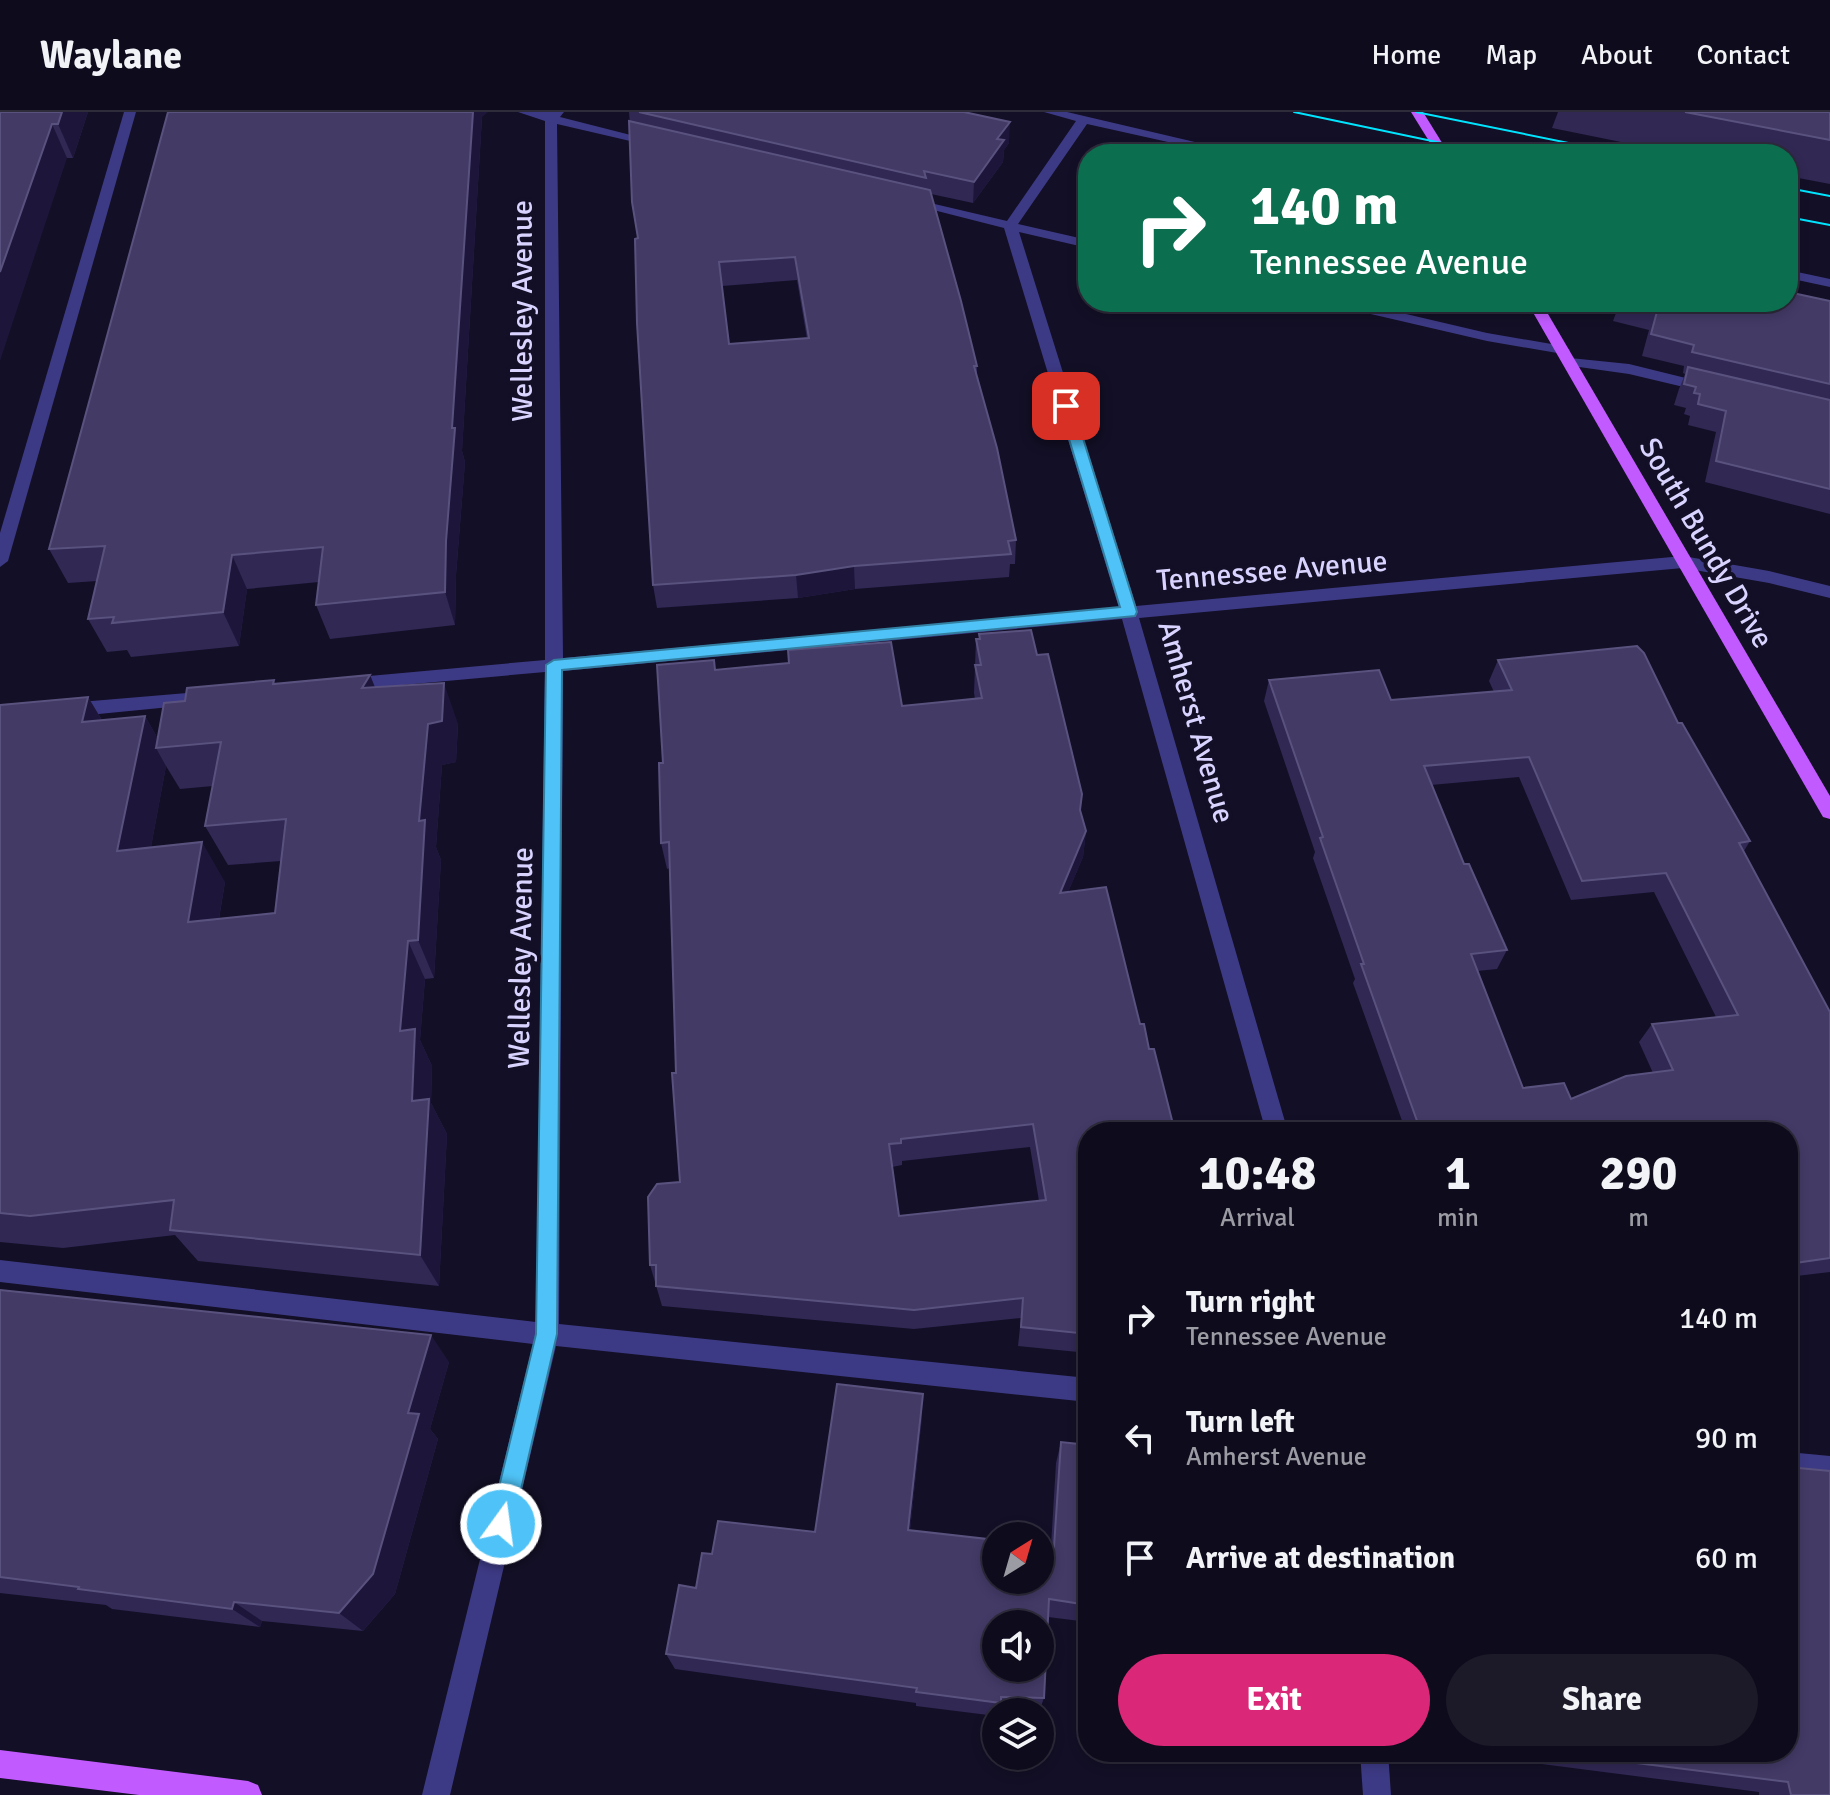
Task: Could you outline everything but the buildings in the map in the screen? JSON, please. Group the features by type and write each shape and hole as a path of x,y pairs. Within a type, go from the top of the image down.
{"main road":[{"path":"1417,112 1437,144"},
{"name":"South Bundy Drive","path":"1540,312 1830,812"},
{"path":"0,1764 248,1795"}],"street":[{"path":"0,561 130,112"},
{"path":"524,112 554,115 668,146"},
{"path":"1050,112 1194,144"},
{"name":"Wellesley Avenue","path":"436,1795 547,1334 554,665 554,115"},
{"path":"1010,226 1083,120"},
{"path":"901,201 1078,242"},
{"name":"Amherst Avenue","path":"1010,226 1129,612 1274,1122"},
{"path":"1798,276 1830,283"},
{"path":"1380,312 1722,391"},
{"name":"Tennessee Avenue","path":"334,685 1683,562 1769,577 1830,592"},
{"path":"51,712 224,696"},
{"path":"0,1271 547,1334 1078,1389"},
{"path":"1798,1465 1830,1468"},
{"path":"1375,1762 1377,1795"}],"tram line":[{"path":"1294,112 1446,144"},
{"path":"1416,112 1574,144"},
{"path":"1798,190 1830,196"},
{"path":"1798,219 1830,225"}],"route":[{"path":"501,1524 547,1334 554,665 1129,612 1066,406"}]}
